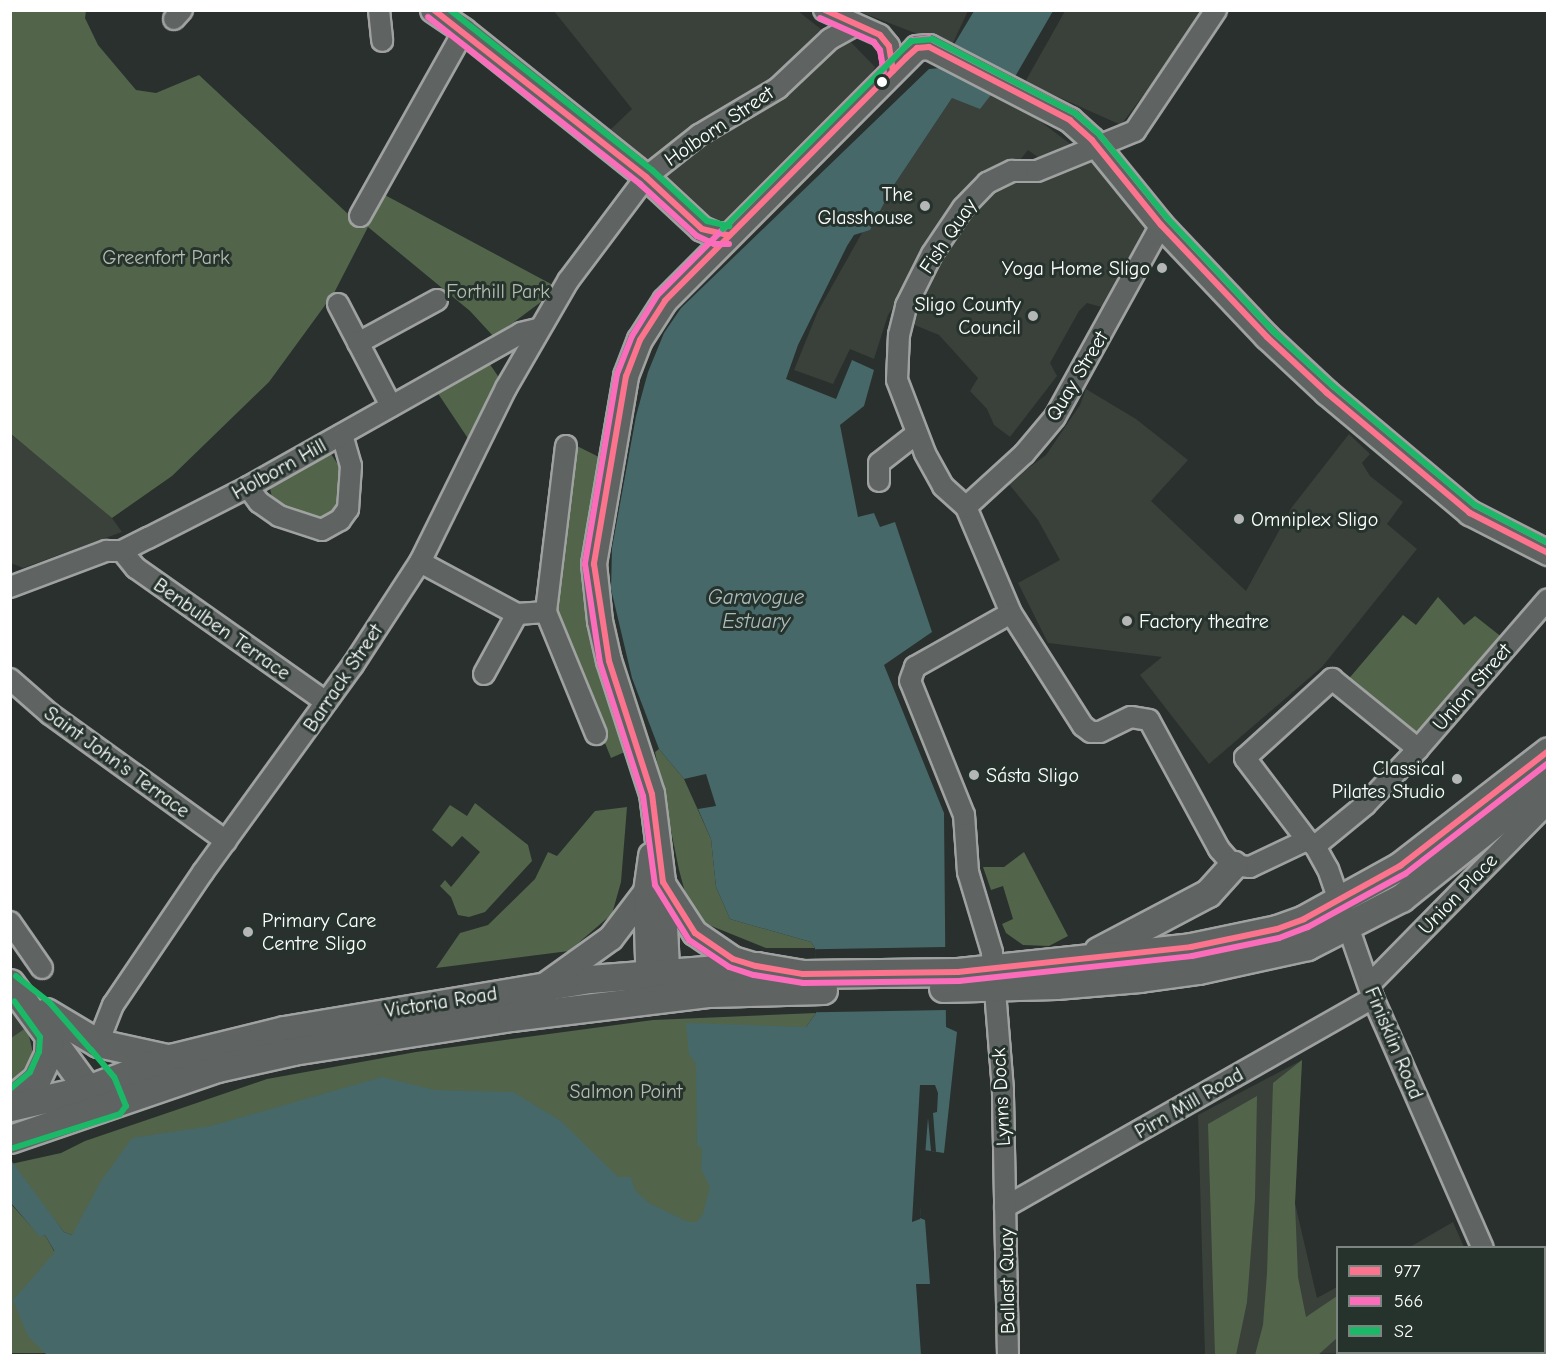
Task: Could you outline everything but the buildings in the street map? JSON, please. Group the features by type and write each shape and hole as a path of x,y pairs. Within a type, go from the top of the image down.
{"highway":[{"path":"803,982 957,980 994,977 1086,957 1191,947 1277,929 1341,900 1426,847 1548,751"},
{"path":"994,977 1059,985 1198,970 1307,946 1350,927 1401,898 1548,780"},
{"path":"1086,957 1208,893 1233,866"},
{"name":"Victoria Road","path":"102,1097 170,1058 354,1016 657,971 756,966 803,982"},
{"name":"Victoria Road","path":"102,1097 293,1051 511,1017 803,982"},
{"path":"15,988 56,1025 102,1097"},
{"path":"56,1025 98,1043 170,1058"},
{"path":"10,1101 37,1078 48,1054 56,1025"},
{"path":"10,1107 102,1097"},
{"path":"10,1139 102,1097"}],"main road":[{"path":"433,10 462,21 646,177 702,229 716,235 729,235"},
{"path":"659,1001 654,887 656,835 652,794 600,621 594,564 626,376 652,321 696,266 917,48 928,47 948,56 1068,119 1096,146 1161,225 1267,337 1389,448 1477,518 1548,553"},
{"path":"696,266 704,245 702,229"},
{"path":"654,887 696,933 733,958 756,966"},
{"path":"544,986 611,938 654,887"}],"street":[{"path":"379,10 382,40"},
{"path":"824,10 884,40 900,64"},
{"name":"Fish Quay","path":"966,507 943,486 916,434 897,380 898,334 906,306 932,254 963,208 987,183 1012,171 1037,171 1096,146 1112,144 1135,131 1216,10"},
{"path":"360,216 462,21"},
{"name":"Holborn Street","path":"537,329 646,177 699,135 778,88 830,39 853,26"},
{"name":"Quay Street","path":"966,507 1024,454 1055,417 1161,225"},
{"path":"358,343 437,300"},
{"path":"338,304 391,406"},
{"name":"Holborn Hill","path":"10,587 106,551 122,551 248,487 521,333 537,329"},
{"name":"Barrack Street","path":"98,1043 113,1005 226,841 326,702 420,562 537,329"},
{"path":"248,487 259,502 279,516 322,530 340,520 348,509 351,466 342,434"},
{"path":"879,481 879,463 916,434"},
{"path":"566,446 546,612 596,734"},
{"path":"966,507 1011,614 1083,726 1091,732 1100,732 1131,717 1149,720 1219,849 1233,866"},
{"name":"Benbulben Terrace","path":"122,551 136,568 326,702"},
{"path":"420,562 517,614 546,612"},
{"name":"Union Street","path":"1233,866 1250,867 1311,843 1365,805 1418,749 1548,599"},
{"path":"484,674 517,614"},
{"name":"Lynns Dock","path":"1005,1207 1003,1090 994,977 968,872 964,815 910,681 915,667 1011,614"},
{"name":"Saint John's Terrace","path":"10,679 50,714 226,841"},
{"name":"Finisklin Road","path":"1418,749 1332,679 1245,758 1311,843 1341,900 1371,991 1482,1246"},
{"name":"Union Place","path":"1371,991 1548,803"},
{"path":"10,922 42,968"},
{"name":"Pirn Mill Road","path":"1005,1207 1371,991"},
{"name":"Barrack Street","path":"56,1025 94,1020 113,1005"},
{"name":"Ballast Quay","path":"1005,1207 1008,1356"}],"shaded area":[{"path":"554,11 798,11 827,34 773,80 652,163 610,130 632,109"},
{"path":"858,11 968,11 951,47"},
{"path":"1065,11 1206,11 1121,125 1025,82"},
{"path":"844,35 875,67 869,79 731,221 716,227 661,178 663,169"},
{"path":"992,93 1028,112 1073,146 1043,161 1028,150 1020,160 979,179 888,315 874,359 850,349 833,384 794,370 818,311 863,231 870,230 892,188 952,98"},
{"path":"1092,153 1153,227 1105,308 1087,303 1079,311 1050,363 1057,376 1010,437 994,425 987,409 970,391 978,378 939,335 912,324 919,296 953,232 993,188"},
{"path":"1086,389 1136,419 1188,460 1151,501 1246,591 1292,507 1349,434 1370,454 1362,463 1370,476 1403,502 1387,524 1417,549 1322,667 1209,764 1140,675 1162,657 1048,643 1018,583 1060,560 1038,520 1008,483 1046,455 1080,405"},
{"path":"10,434 73,483 112,518 122,532 23,568 11,563"},
{"path":"10,1008 27,1027 11,1038 10,1038"},
{"path":"1302,1060 1295,1203 1317,1298 1336,1288 1336,1354 1205,1355 1198,1115"},
{"path":"1453,1222 1464,1246 1411,1246"},
{"path":"1547,1255 1547,1356 1546,1323"}],"green space":[{"name":"Greenfort Park","path":"10,11 86,11 85,18 98,45 136,90 156,93 199,75 347,213 367,227 383,194 553,285 545,299 494,337 470,311 368,227 334,293 269,382 172,476 112,518 11,434"},
{"path":"489,363 500,379 469,440 437,392"},
{"path":"573,444 601,458 588,563 627,751 611,758 552,612"},
{"path":"331,454 341,469 337,513 318,523 274,507 270,488"},
{"path":"1438,597 1464,625 1475,616 1503,638 1412,738 1346,682 1403,615 1416,625"},
{"path":"659,749 684,779 711,839 716,887 730,919 811,942 815,948 766,948 704,923 688,903 655,752"},
{"path":"475,803 528,845 532,861 485,912 469,917 458,915 451,897 440,886 445,880 451,887 480,852 462,836 452,847 432,830 450,805 467,816"},
{"path":"627,807 621,882 612,914 569,951 436,968 460,933 488,925 535,879 548,852 557,856 595,811"},
{"path":"1024,852 1068,936 1049,946 1023,945 1006,933 1002,924 1013,919 1003,886 991,890 983,867 1004,867"},
{"name":"Salmon Point","path":"816,1013 806,1027 741,1355 10,1353 10,1203 40,1236 45,1235 54,1251 72,1235 64,1232 11,1164 61,1153 85,1141 267,1079 416,1052 653,1020"},
{"path":"27,1027 33,1053 29,1064 11,1081 11,1038"},
{"path":"1302,1060 1295,1203 1298,1277 1306,1317 1336,1297 1336,1339 1318,1355 1255,1355 1263,1325 1267,1273 1273,1083"},
{"path":"1257,1096 1255,1199 1247,1302 1236,1355 1215,1355 1208,1124"}],"water":[{"name":"Garavogue Estuary","path":"974,11 1053,11 1016,75 1001,82 980,109 952,98 892,188 870,230 854,235 847,246 798,345 786,379 836,399 852,360 874,370 864,406 840,425 858,517 874,513 880,527 895,522 932,632 884,665 944,813 946,1027 957,1032 944,1153 924,1150 920,1218 925,1220 930,1284 916,1284 921,1355 47,1355 28,1336 13,1300 55,1252 45,1235 40,1237 11,1203 10,1159 64,1232 72,1235 101,1181 132,1138 211,1126 382,1077 435,1090 513,1092 561,1121 618,1177 631,1177 635,1190 649,1203 688,1222 697,1222 703,1214 710,1187 701,1169 702,1149 697,1145 696,1064 689,1054 686,1023 806,1027 816,1013 815,948 811,942 730,919 716,887 711,839 698,809 716,806 706,774 684,779 659,749 632,678 611,589 612,548 636,416 648,372 664,333 681,308 929,69 940,68"}],"pier":[{"path":"946,947 947,1010 816,1012 815,949"},
{"path":"920,1085 935,1085 938,1093 937,1112 933,1113 936,1152 931,1151 928,1118 920,1219 912,1222"}],"transit line":[{"name":"977","path":"434,10 646,177 702,229 729,235"},
{"name":"S2","path":"450,10 652,170 707,221 729,226"},
{"name":"977","path":"825,10 880,35 889,46 893,71"},
{"name":"566","path":"428,17 640,184 697,236 714,244 729,244"},
{"name":"566","path":"820,18 874,42 880,50 884,72"},
{"name":"566","path":"1548,543 1475,505 1333,386 1273,331 1168,219 1099,134 1075,113 929,38 913,40 900,51 657,296 632,336 617,374 585,564 600,663 643,796 655,885 689,940 729,967 754,975 803,983 959,981 1192,956 1279,938 1308,927 1405,874 1548,763"},
{"name":"S2","path":"723,229 911,41 932,39 1075,113 1099,134 1168,219 1273,331 1333,386 1475,505 1548,543"},
{"name":"977","path":"1548,553 1470,513 1327,393 1267,337 1161,225 1092,140 1070,120 929,47 917,48 906,58 665,301 640,340 626,376 594,564 609,661 652,794 663,882 695,933 733,959 756,966 803,974 958,972 1191,947 1277,929 1304,919 1400,866 1548,751"},
{"name":"S2","path":"13,1148 120,1114 126,1106 114,1077 49,1002 16,976"},
{"name":"S2","path":"10,1089 30,1072 39,1052 40,1037 14,1001"}],"place":[{"name":"The Glasshouse","path":"925,206"},
{"name":"Yoga Home Sligo","path":"1162,268"},
{"name":"Sligo County Council","path":"1033,316"},
{"name":"Omniplex Sligo","path":"1239,519"},
{"name":"Factory theatre","path":"1127,621"},
{"name":"Sásta Sligo","path":"974,775"},
{"name":"Classical Pilates Studio","path":"1457,779"},
{"name":"Primary Care Centre Sligo","path":"248,932"}],"park label":[{"name":"Forthill Park","path":"498,291"}]}
